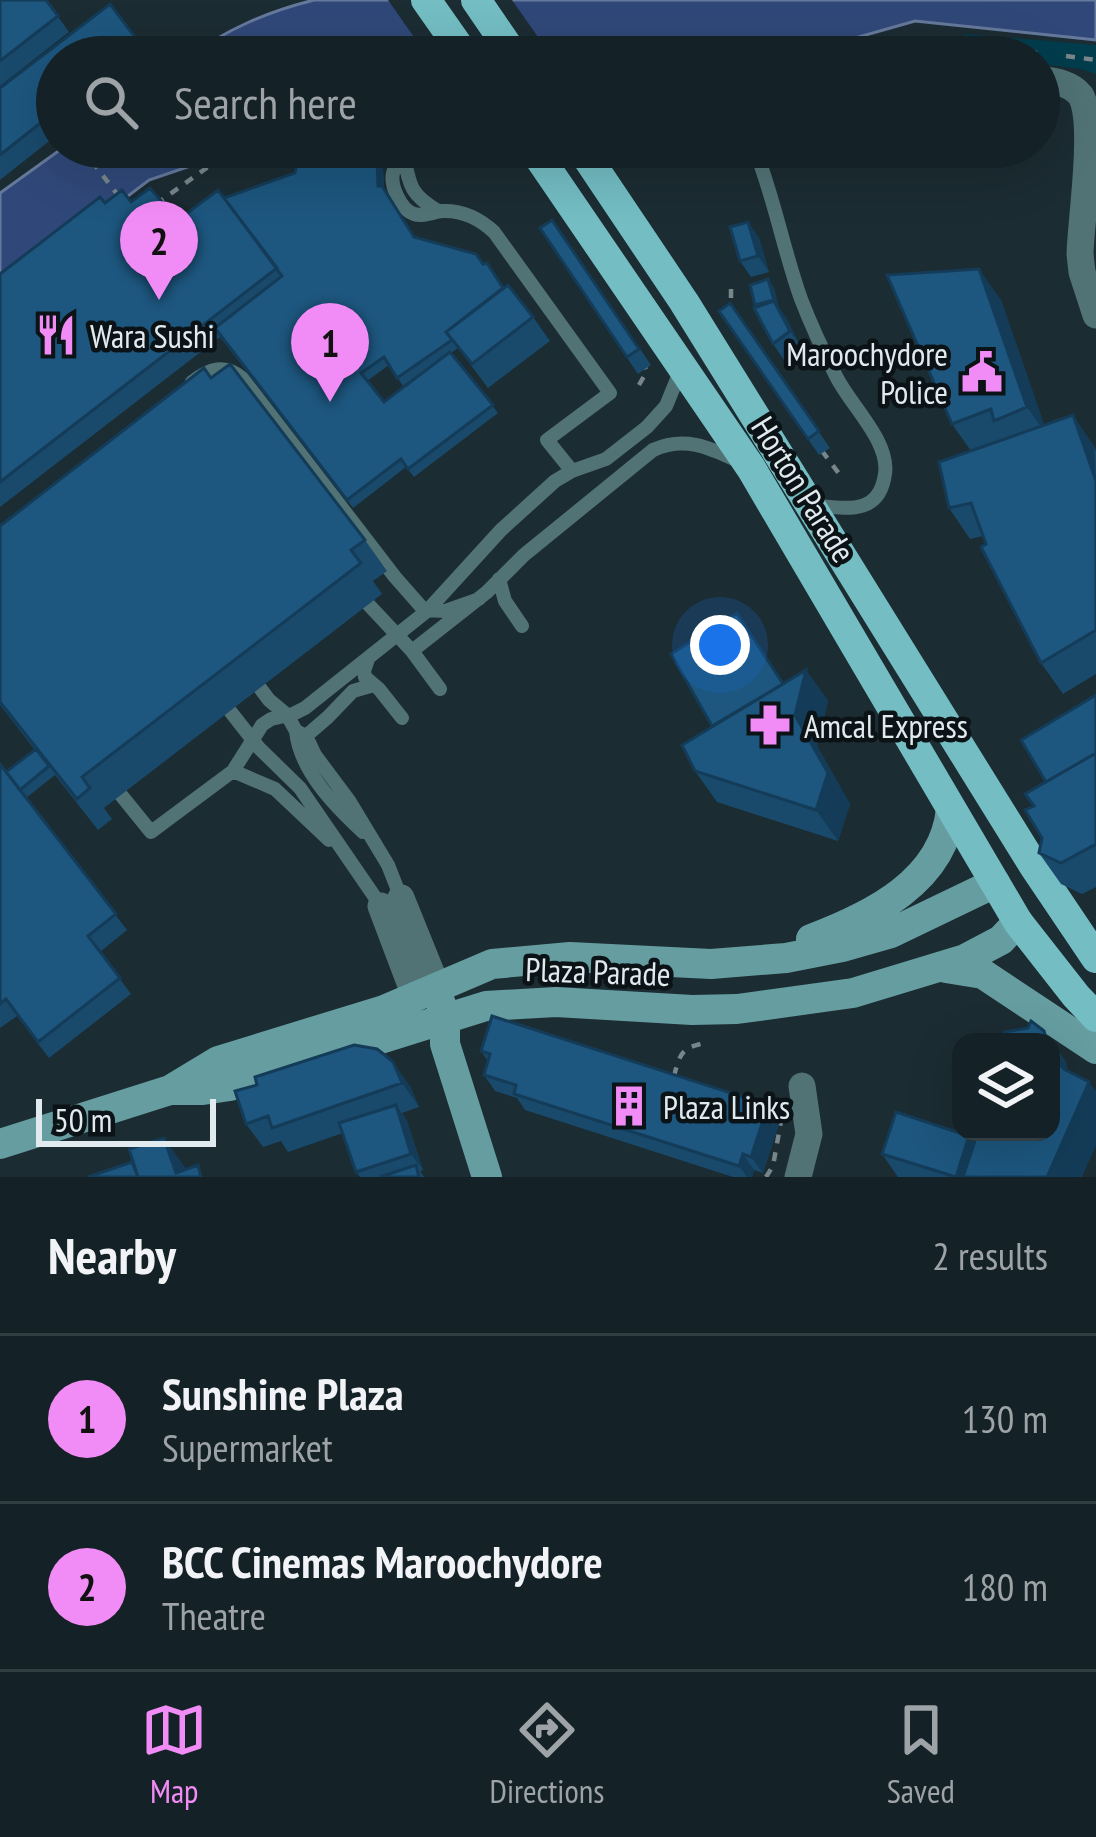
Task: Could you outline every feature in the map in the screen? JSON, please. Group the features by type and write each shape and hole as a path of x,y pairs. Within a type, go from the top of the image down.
{"main road":[{"path":"426,0 451,36"},
{"path":"476,0 501,36"},
{"name":"Horton Parade","path":"550,168 751,468 1018,922 1096,1017"},
{"name":"Horton Parade","path":"594,168 684,302 1096,958"},
{"path":"749,962 853,922 898,894 937,856 952,809"},
{"path":"995,883 1034,866"},
{"path":"1018,922 1034,866"},
{"name":"Plaza Parade","path":"0,1144 170,1090 218,1061 383,1010 482,966 570,957 694,963 811,954 870,940 995,883"},
{"name":"Plaza Parade","path":"170,1090 230,1086 440,1029 486,1006 556,1002 737,1009 853,993 936,970 989,947 1018,922"},
{"path":"936,970 957,968 983,974 1096,1049"},
{"path":"426,991 487,1177"}],"street":[{"path":"1060,84 1091,104 1080,254 1096,315"},
{"path":"391,902 426,991"},
{"path":"798,1177 809,1134 802,1086"}],"lane":[{"path":"407,168 413,192 423,202 438,211 470,216 494,232 610,393 548,440 572,471"},
{"path":"761,168 802,302 839,382 883,447 886,460 882,487 868,505 812,505"},
{"path":"121,795 151,832 233,771 266,722 304,708 427,611 501,530 555,481 606,459 653,422 666,406 682,368"},
{"path":"187,386 215,369 236,372 395,578 427,611 450,610 479,599"},
{"path":"412,651 657,448 677,442 698,444 751,468"},
{"path":"500,579 505,602 522,626"},
{"path":"368,604 440,689"},
{"path":"371,655 364,673 402,718"},
{"path":"301,734 352,691 374,686"},
{"path":"260,688 346,795 388,866 391,902"},
{"path":"230,711 300,788 353,865"},
{"path":"233,771 275,789 391,902"}],"path":[{"path":"1060,56 1096,60"},
{"path":"98,168 122,200"},
{"path":"148,209 207,168"},
{"path":"731,289 732,319"},
{"path":"634,350 647,371 639,385"},
{"path":"823,452 840,475"},
{"path":"674,1077 687,1047 709,1042"},
{"path":"662,1079 674,1077 685,1086"},
{"path":"766,1177 773,1166 782,1118"}],"shaded area":[{"path":"1060,42 1096,45 1096,74 1060,66"}],"water":[{"path":"314,0 1096,0 1096,40 915,21 862,36 222,36"},
{"path":"36,167 184,168 149,180 0,293 0,193"}],"pier":[{"path":"388,0 512,0 537,36 413,36"}],"building":[{"path":"0,0 46,0 58,16 0,61"},
{"path":"110,4 134,36 68,36"},
{"path":"36,61 36,127 0,155 0,88"},
{"path":"296,168 377,168 378,186 414,237 476,254 503,288 446,332 452,340 397,378 384,357 361,373 384,402 450,352 493,405 408,469 401,459 347,500 215,328 282,276 224,198 295,173"},
{"path":"150,188 178,220 218,190 277,268 0,482 0,274 100,197 105,203 122,190 131,202"},
{"path":"552,220 639,349 627,357 540,228"},
{"path":"748,222 758,256 740,261 730,227"},
{"name":"Maroochydore Police","path":"979,269 1027,407 994,421 991,409 952,424 887,275"},
{"path":"768,279 774,300 755,305 750,285"},
{"path":"508,285 533,317 472,364 446,332"},
{"path":"774,301 790,331 773,344 754,308"},
{"path":"730,303 819,431 808,439 719,311"},
{"path":"230,364 365,540 351,550 361,563 82,777 90,788 77,799 0,702 0,526 204,368 211,378"},
{"path":"1073,415 1096,481 1096,630 1041,663 981,547 986,544 971,503 949,508 939,462"},
{"path":"737,613 783,684 712,726 671,654"},
{"path":"806,670 795,715 828,773 816,810 695,771 682,745"},
{"path":"1096,695 1096,753 1046,782 1021,740"},
{"path":"36,749 49,766 20,790 6,772"},
{"path":"1096,753 1096,844 1061,863 1039,853 1042,838 1025,810 1034,806 1025,794"},
{"path":"0,764 116,914 88,936 120,978 38,1042 6,999 0,1004"},
{"name":"Plaza Links","path":"492,1016 768,1105 751,1157 743,1154 739,1166 514,1094 516,1085 484,1075 490,1054 481,1051"},
{"path":"1031,1021 1045,1033 1004,1033 1004,1032 1028,1028"},
{"path":"354,1045 377,1049 386,1056 402,1083 272,1128 268,1116 246,1124 235,1091 257,1085 255,1077"},
{"path":"1060,1064 1089,1082 1047,1177 963,1177 975,1141 1060,1141"},
{"path":"396,1105 411,1154 356,1172 339,1123"},
{"path":"896,1112 952,1130 952,1141 967,1141 956,1177 882,1154"},
{"path":"164,1138 176,1173 198,1165 201,1177 138,1177 129,1149"},
{"path":"132,1162 138,1177 88,1177"},
{"path":"416,1165 419,1177 380,1177"}],"place":[{"name":"BCC Cinemas Maroochydore","path":"159,300"},
{"name":"Wara Sushi","path":"56,335"},
{"name":"Maroochydore Police","path":"982,372"},
{"name":"Sunshine Plaza","path":"330,402"},
{"name":"Amcal Express","path":"770,725"},
{"name":"Plaza Links","path":"629,1106"}]}
